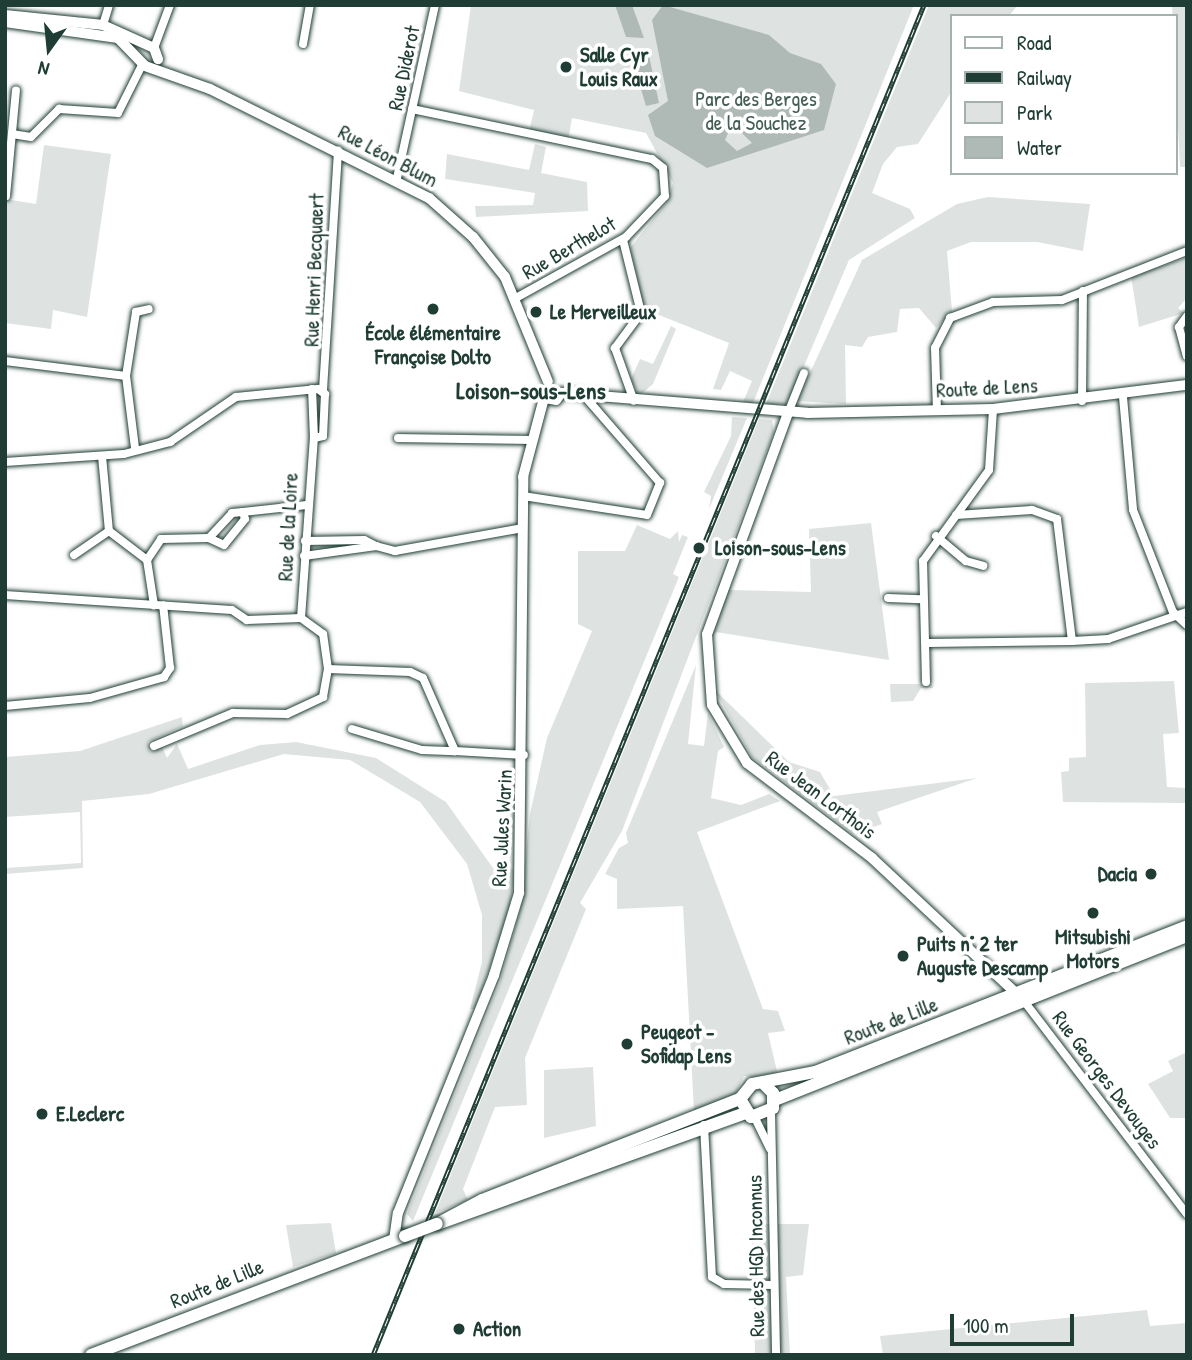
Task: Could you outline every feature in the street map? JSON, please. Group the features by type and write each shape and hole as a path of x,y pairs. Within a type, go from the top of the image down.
{"main road":[{"name":"Route de Lille","path":"91,1355 704,1125 750,1115 773,1106 1187,926"},
{"name":"Route de Lille","path":"437,1224 482,1200 740,1099 748,1086 815,1072 1187,936"},
{"path":"764,1084 773,1106"},
{"path":"740,1099 750,1115"},
{"name":"Route de Lille","path":"110,1355 359,1253"}],"street":[{"path":"103,25 109,5"},
{"path":"12,134 32,137 59,109 118,113 147,61 150,47 170,5"},
{"path":"303,44 310,5"},
{"name":"Rue Diderot","path":"397,178 435,5"},
{"path":"5,15 103,25 150,47"},
{"name":"Rue Léon Blum","path":"5,22 102,32 147,61 397,178 468,231 516,298 548,383"},
{"path":"147,61 150,47"},
{"path":"6,195 16,90"},
{"name":"Rue Berthelot","path":"412,109 652,159 663,168 667,189 623,240 516,298"},
{"name":"Rue Henri Becquaert","path":"323,390 338,150"},
{"path":"623,240 641,313 615,348 634,401"},
{"path":"937,411 935,348 950,318 993,302 1051,302 1187,251"},
{"path":"1082,401 1083,291"},
{"path":"135,448 126,376 136,312 149,309"},
{"path":"1187,316 1179,327 1187,356"},
{"path":"5,361 126,376"},
{"name":"Rue Jean Lorthois","path":"804,373 707,634 712,705 747,763 872,858 1020,997"},
{"path":"548,383 561,393 586,398 788,413"},
{"name":"Rue Jules Warin","path":"400,1238 398,1213 514,916 524,755 523,496 529,440 548,383"},
{"name":"Route de Lens","path":"788,413 993,409 1123,397 1187,386"},
{"name":"Rue de la Loire","path":"300,618 314,439 312,389"},
{"path":"5,463 102,456 170,442 236,397 323,390"},
{"name":"Rue de la Loire","path":"314,439 323,436 323,390"},
{"path":"544,398 556,400 561,393"},
{"path":"1123,397 1132,505 1177,616 1187,625"},
{"path":"523,496 647,515 660,483 586,398"},
{"path":"926,682 928,643 921,599 923,561 936,536 976,493 993,456 993,409"},
{"path":"398,438 529,440"},
{"path":"5,706 90,698 164,677 170,668 146,560 109,531 102,456"},
{"path":"976,493 987,515"},
{"path":"209,538 232,513 307,505"},
{"path":"956,516 1032,510 1057,519 1072,641"},
{"path":"146,560 161,539 209,538 224,545 245,519 243,512"},
{"path":"305,541 364,540 395,551 523,528"},
{"path":"74,555 109,531"},
{"path":"936,536 966,561 983,566"},
{"path":"304,556 376,546"},
{"path":"5,594 232,610 247,621 300,618 320,627 328,669 323,697 308,709 233,713 154,746"},
{"path":"888,598 921,599"},
{"path":"928,643 1108,639 1187,612"},
{"path":"328,669 423,678 454,751"},
{"path":"352,729 422,750 524,755"},
{"name":"Rue Georges Devouges","path":"1020,997 1187,1214"},
{"name":"Rue des HGD Inconnus","path":"773,1106 772,1285 776,1355"},
{"name":"Rue des HGD Inconnus","path":"750,1115 772,1156"},
{"path":"704,1125 712,1277 724,1284 772,1285"}],"green space":[{"name":"Parc des Berges de la Souchez","path":"471,5 914,5 753,403 743,402 752,381 730,371 721,390 713,389 729,343 644,309 630,248 667,202 673,183 646,133 572,118 568,141 529,132 534,110 459,91"},
{"path":"929,5 1018,5 1011,14 950,14 950,94 918,144 897,147 883,164 872,193 910,209 915,218 849,260 788,404 766,404"},
{"path":"1172,5 1187,5 1187,167 1180,167 1178,14 1172,14"},
{"path":"535,144 546,147 541,173 587,182 588,211 476,217 475,206 533,205 535,193 445,179 447,154 529,170"},
{"path":"44,145 111,154 87,317 53,310 51,329 5,323 5,199 36,204"},
{"path":"988,197 1090,204 1083,251 1037,242 971,242 947,251 952,311 936,328 919,308 900,309 897,332 868,337 862,347 845,345 846,404 797,401 862,260 957,204"},
{"path":"1187,258 1187,298 1178,308 1184,313 1139,327 1131,276"},
{"path":"671,326 676,329 653,384 639,396 631,379 640,359 653,364"},
{"path":"732,417 747,418 709,509 711,496 704,492 731,436"},
{"path":"759,419 772,420 774,432 622,831 580,903 586,909 525,1058 527,1105 495,1107 463,1189 468,1200 435,1213"},
{"path":"871,523 889,660 716,632 712,637 728,590 811,592 809,529"},
{"path":"637,525 670,539 678,531 679,542 682,535 688,537 673,574 679,577 413,1221 407,1214 500,982 520,911 530,814 547,738 592,631 578,624 578,551 625,551"},
{"path":"696,665 688,744 704,746 708,713 724,747 718,751 711,798 741,805 769,794 780,801 697,832 763,1009 778,1011 785,1031 768,1033 779,1080 744,1076 733,1099 694,1111 683,906 617,909 617,879 605,874 619,848 628,843 626,833"},
{"path":"1174,681 1179,733 1163,734 1167,787 1187,788 1187,803 1063,802 1061,772 1069,771 1069,758 1086,757 1085,683"},
{"path":"890,684 932,684 933,688 921,688 913,701 891,702"},
{"path":"714,689 789,762 820,772 834,796 977,778 877,812 882,824 853,834 752,757"},
{"path":"182,717 183,726 148,742 151,751 162,747 167,758 177,744 188,769 260,745 296,742 376,758 446,802 493,868 515,869 509,914 475,1009 470,1009 482,962 482,915 467,864 420,802 350,760 284,754 149,794 82,801 83,868 5,874 5,868 81,863 80,812 5,817 5,757 80,751"},
{"path":"1187,1052 1187,1118 1170,1118 1148,1084 1173,1071 1168,1061"},
{"path":"593,1067 596,1126 544,1138 544,1070"},
{"path":"331,1223 336,1253 293,1267 286,1225"},
{"path":"752,1224 809,1224 803,1275 786,1277 790,1355 755,1355"},
{"path":"1147,1310 1150,1326 1187,1323 1187,1355 883,1355 880,1336"}],"water":[{"path":"615,5 632,5 644,38 626,37"},
{"path":"663,5 769,35 790,53 821,64 836,84 824,130 707,168 655,136 648,115 668,101 652,20","holes":["729,131 741,132 752,143 737,151 725,140"]},
{"path":"648,51 659,103 646,106 632,58"}],"railway":[{"path":"373,1355 924,5"}],"place":[{"name":"Salle Cyr Louis Raux","path":"566,67"},
{"name":"École élémentaire Françoise Dolto","path":"433,309"},
{"name":"Le Merveilleux","path":"536,312"},
{"name":"Loison-sous-Lens","path":"699,548"},
{"name":"Dacia","path":"1151,874"},
{"name":"Mitsubishi Motors","path":"1093,913"},
{"name":"Puits n° 2 ter Auguste Descamp","path":"903,956"},
{"name":"Peugeot - Sofidap Lens","path":"627,1044"},
{"name":"E.Leclerc","path":"42,1114"},
{"name":"Action","path":"459,1329"}],"district":[{"name":"Loison-sous-Lens","path":"531,391"}]}
